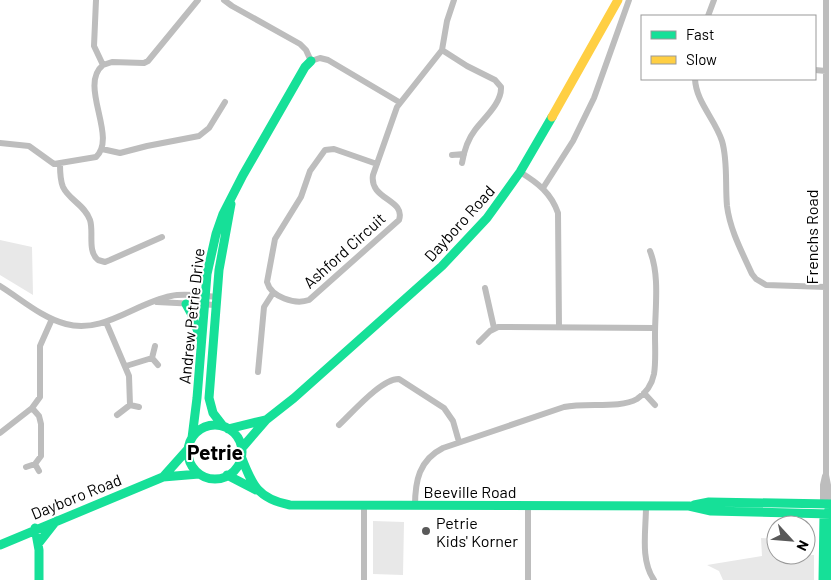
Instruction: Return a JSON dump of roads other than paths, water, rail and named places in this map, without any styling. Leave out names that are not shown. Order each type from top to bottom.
[{"type":"main road","name":"Dayboro Road","points":[[241,453],[266,420],[294,398],[442,266],[487,218],[520,172],[580,70],[618,0]]},
{"type":"main road","name":"Andrew Petrie Drive","points":[[192,438],[207,274],[219,224],[243,175],[305,67],[311,61]]},
{"type":"main road","name":"Andrew Petrie Drive","points":[[226,427],[213,413],[209,398],[216,301],[231,201]]},
{"type":"main road","points":[[186,304],[192,312],[197,334],[201,340]]},
{"type":"main road","name":"Dayboro Road","points":[[226,427],[253,424],[266,420]]},
{"type":"main road","points":[[241,453],[237,466],[227,475],[215,478],[200,474],[191,465],[188,449],[192,438],[198,431],[214,425],[226,427],[238,439],[241,453],[256,490]]},
{"type":"main road","name":"Dayboro Road","points":[[163,477],[188,449]]},
{"type":"main road","name":"Dayboro Road","points":[[0,545],[35,528],[163,477],[200,474]]},
{"type":"main road","name":"Beeville Road","points":[[227,475],[256,490],[266,498],[284,504],[364,506],[690,506],[719,511],[828,514]]},
{"type":"main road","name":"Beeville Road","points":[[690,506],[709,502],[828,504]]},
{"type":"main road","name":"Frenchs Road","points":[[828,504],[830,580]]},
{"type":"main road","name":"Frenchs Road","points":[[823,580],[828,514]]},
{"type":"main road","points":[[38,547],[56,520]]},
{"type":"main road","points":[[35,528],[38,547],[39,580]]},
{"type":"main road","points":[[16,538],[31,542],[38,547]]},
{"type":"street","points":[[96,0],[94,46],[102,64]]},
{"type":"street","points":[[0,143],[29,146],[50,162],[60,164],[92,158],[99,154],[103,141],[95,88],[96,72],[102,64],[112,62],[144,63],[148,61],[198,0]]},
{"type":"street","points":[[224,0],[300,44],[306,50],[311,61],[320,58],[328,60],[399,102]]},
{"type":"street","points":[[454,0],[447,22],[442,50],[466,66],[495,80],[501,87],[500,95],[485,118],[474,130],[462,163]]},
{"type":"street","points":[[543,188],[573,141],[594,98],[629,0]]},
{"type":"street","points":[[708,15],[714,0]]},
{"type":"street","name":"Frenchs Road","points":[[826,0],[828,74],[826,287],[829,409],[826,475],[828,504]]},
{"type":"street","name":"Ashford Circuit","points":[[273,294],[298,301],[309,300],[399,220],[399,208],[377,191],[372,179],[399,102],[442,50]]},
{"type":"street","points":[[816,70],[828,74]]},
{"type":"street","points":[[695,80],[698,95],[722,140],[727,207],[732,227],[752,274],[766,286],[826,287]]},
{"type":"street","points":[[102,149],[120,153],[200,136],[209,128],[225,102]]},
{"type":"street","points":[[258,372],[264,307],[273,294],[268,286],[267,279],[275,239],[301,197],[310,171],[325,150],[334,149],[377,164]]},
{"type":"street","points":[[452,155],[464,154]]},
{"type":"street","points":[[60,164],[64,190],[88,215],[91,222],[92,251],[95,258],[105,262],[162,237]]},
{"type":"street","points":[[520,172],[543,188],[555,206],[559,222],[559,327]]},
{"type":"street","points":[[415,506],[416,481],[425,462],[436,451],[564,407],[585,404],[622,404],[632,401],[644,393],[650,385],[654,374],[655,269],[650,251]]},
{"type":"street","points":[[0,286],[52,319],[77,326],[106,322],[139,306],[170,296],[216,301]]},
{"type":"street","points":[[485,288],[490,302],[494,328]]},
{"type":"street","points":[[156,301],[186,304],[205,300]]},
{"type":"street","points":[[0,433],[32,408],[40,397],[40,346],[52,319]]},
{"type":"street","points":[[106,322],[126,366],[130,383],[130,405],[117,416]]},
{"type":"street","points":[[479,342],[494,328],[503,327],[655,328]]},
{"type":"street","points":[[152,358],[155,346]]},
{"type":"street","points":[[126,366],[152,358]]},
{"type":"street","points":[[152,358],[158,365]]},
{"type":"street","points":[[339,425],[394,376],[444,408],[453,421],[459,442]]},
{"type":"street","points":[[644,393],[656,405]]},
{"type":"street","points":[[130,405],[139,408]]},
{"type":"street","points":[[26,467],[35,464],[41,456],[41,424],[39,416],[32,408]]},
{"type":"street","points":[[35,464],[39,471]]},
{"type":"street","points":[[363,580],[364,506]]},
{"type":"street","points":[[528,506],[528,580]]},
{"type":"street","points":[[646,506],[647,567],[654,580]]},
{"type":"place","name":"Petrie Kids' Korner","points":[[426,531]]},
{"type":"district","name":"Petrie","points":[[215,451]]}]
